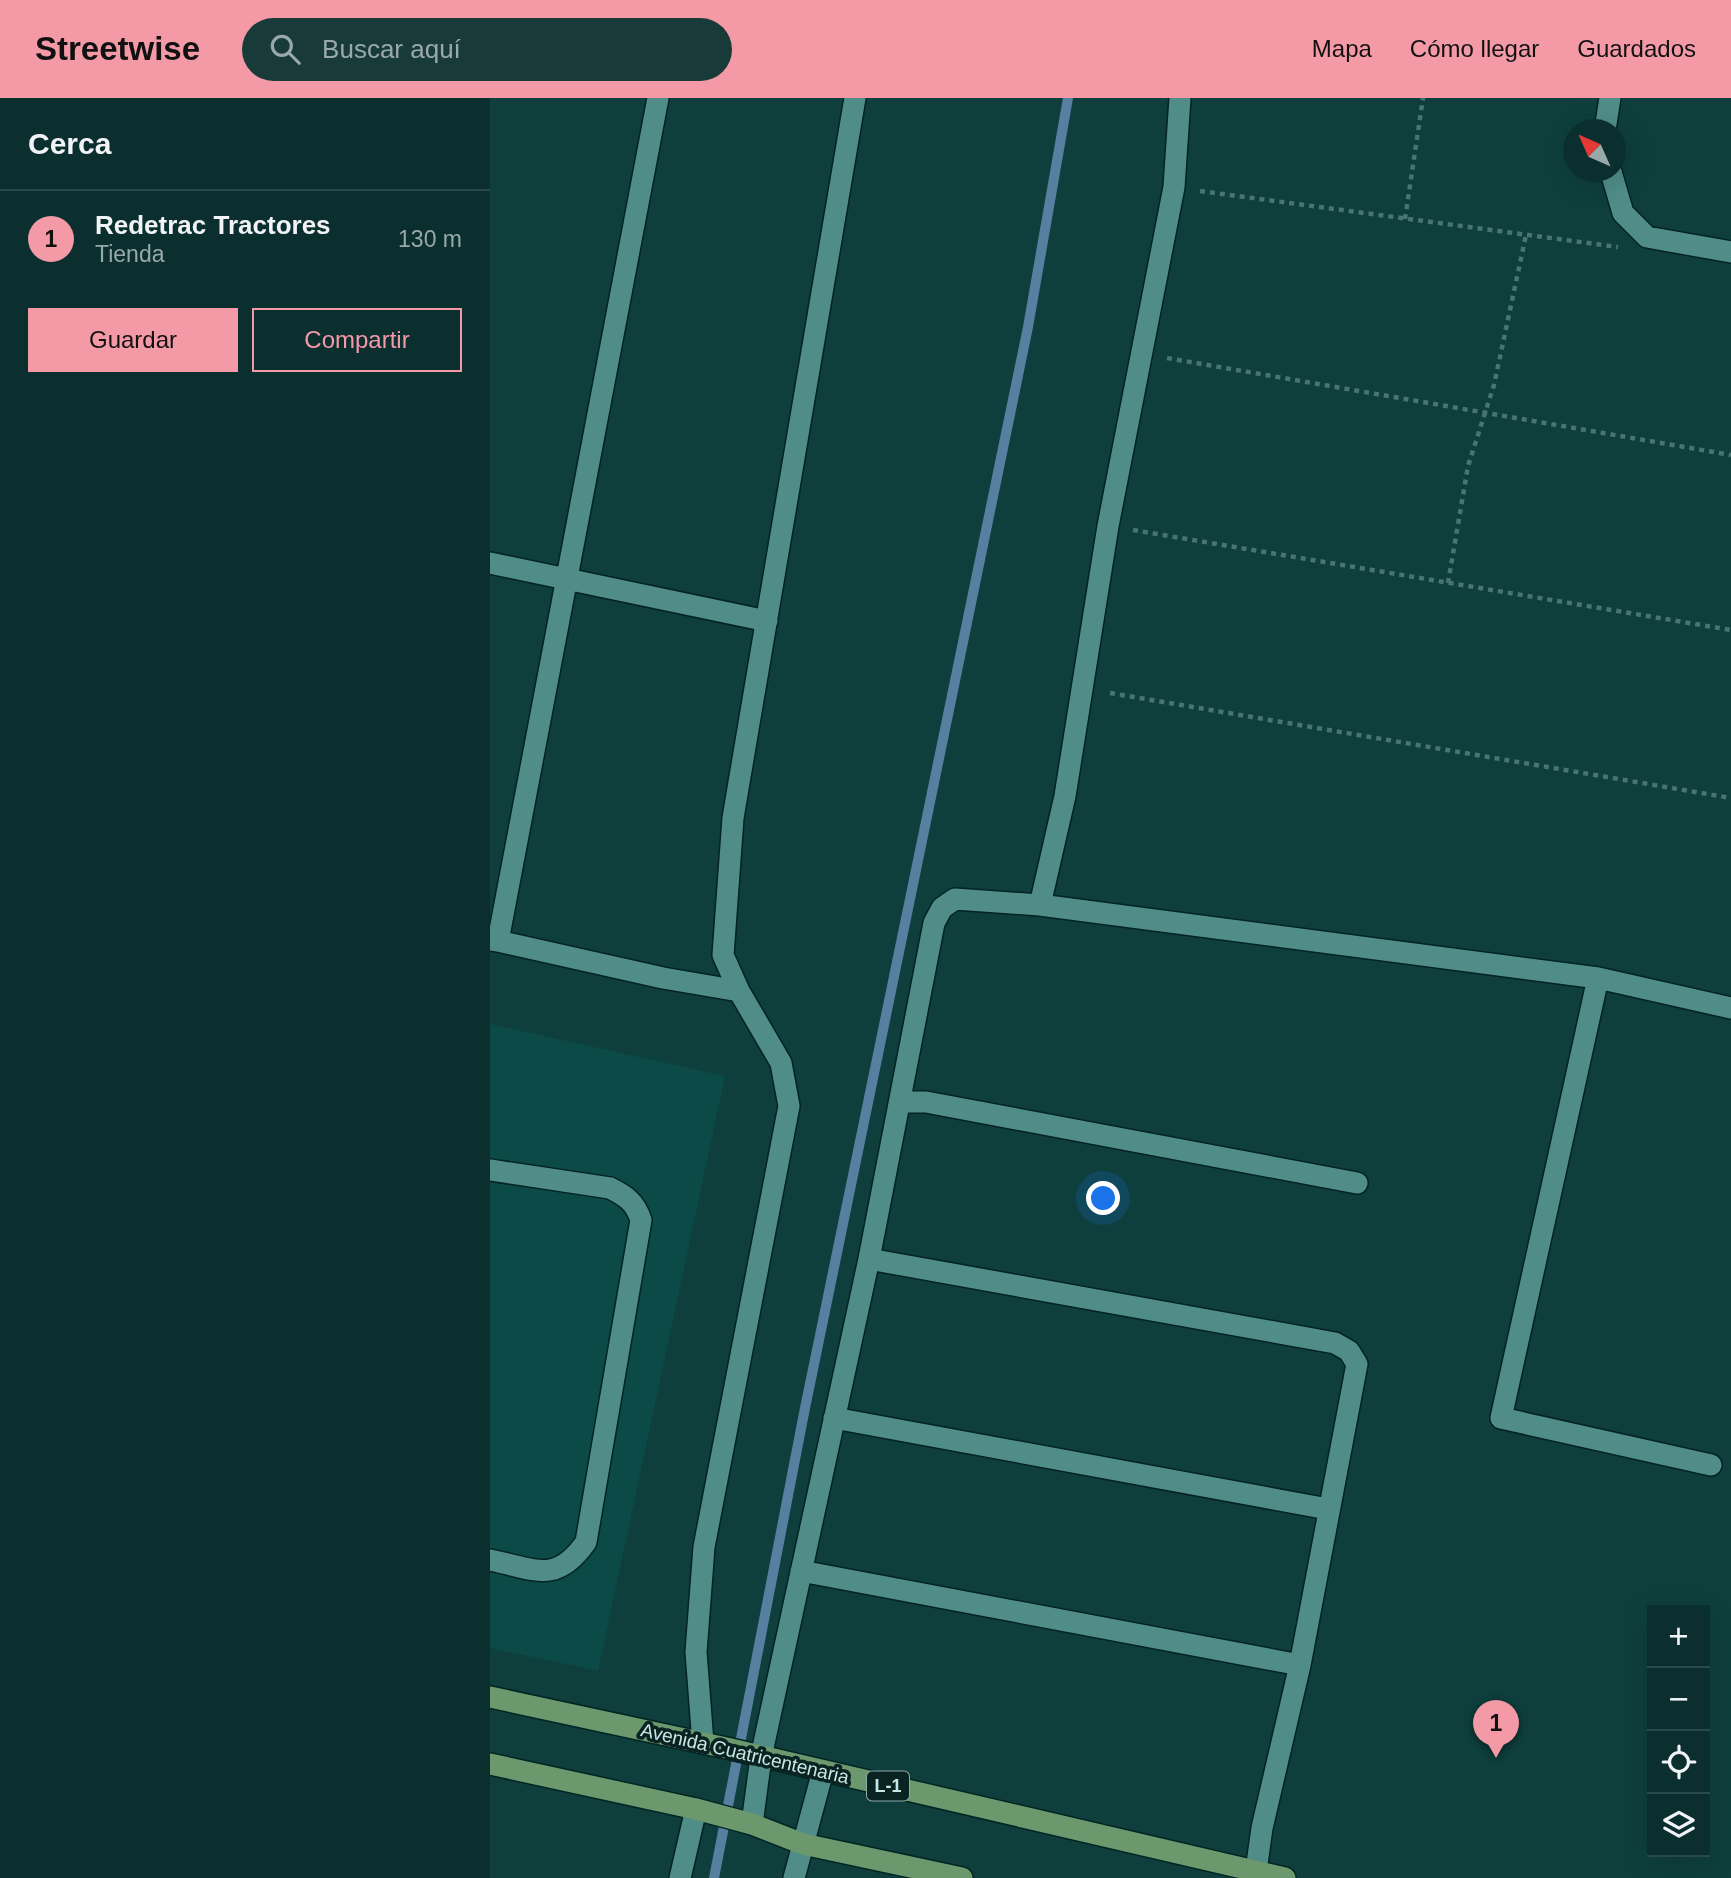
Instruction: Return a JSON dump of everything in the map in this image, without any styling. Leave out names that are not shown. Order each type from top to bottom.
[{"type":"main road","name":"Avenida Cuatricentenaria","points":[[490,1697],[703,1743],[1285,1878]]},
{"type":"main road","points":[[490,1764],[696,1809],[752,1824],[803,1844],[962,1878]]},
{"type":"street","points":[[658,98],[567,578],[494,941],[663,978],[739,991]]},
{"type":"street","points":[[703,1743],[696,1652],[704,1547],[789,1106],[782,1063],[739,991],[723,955],[733,818],[855,98]]},
{"type":"street","points":[[1040,905],[1065,796],[1108,526],[1174,187],[1180,98]]},
{"type":"street","points":[[1607,119],[1610,98]]},
{"type":"street","points":[[1614,182],[1623,213],[1647,237],[1731,252]]},
{"type":"street","points":[[490,563],[767,621]]},
{"type":"street","points":[[752,1824],[761,1758],[869,1259],[934,923],[942,908],[955,899],[1040,905],[1598,978],[1731,1008]]},
{"type":"street","points":[[1598,978],[1501,1418],[1711,1465]]},
{"type":"street","points":[[901,1101],[926,1102],[1357,1183]]},
{"type":"street","points":[[490,1170],[610,1188],[627,1196],[636,1205],[641,1220],[586,1542],[572,1562],[546,1571],[490,1560]]},
{"type":"street","points":[[869,1259],[1335,1343],[1349,1351],[1357,1364],[1300,1665],[1262,1828],[1256,1871]]},
{"type":"street","points":[[834,1418],[1328,1509]]},
{"type":"street","points":[[801,1571],[1300,1665]]},
{"type":"street","points":[[794,1878],[823,1771]]},
{"type":"street","points":[[680,1878],[696,1809]]},
{"type":"path","points":[[1405,219],[1423,98]]},
{"type":"path","points":[[1174,187],[1622,247]]},
{"type":"path","points":[[1448,583],[1468,466],[1505,344],[1526,234]]},
{"type":"path","points":[[1142,354],[1731,454]]},
{"type":"path","points":[[1108,526],[1731,630]]},
{"type":"path","points":[[1081,692],[1100,692],[1731,799]]},
{"type":"shaded area","points":[[490,1024],[725,1076],[598,1671],[490,1648]]},
{"type":"waterway","points":[[714,1878],[805,1408],[1028,327],[1068,98]]},
{"type":"place","name":"Redetrac Tractores","points":[[1496,1758]]}]
